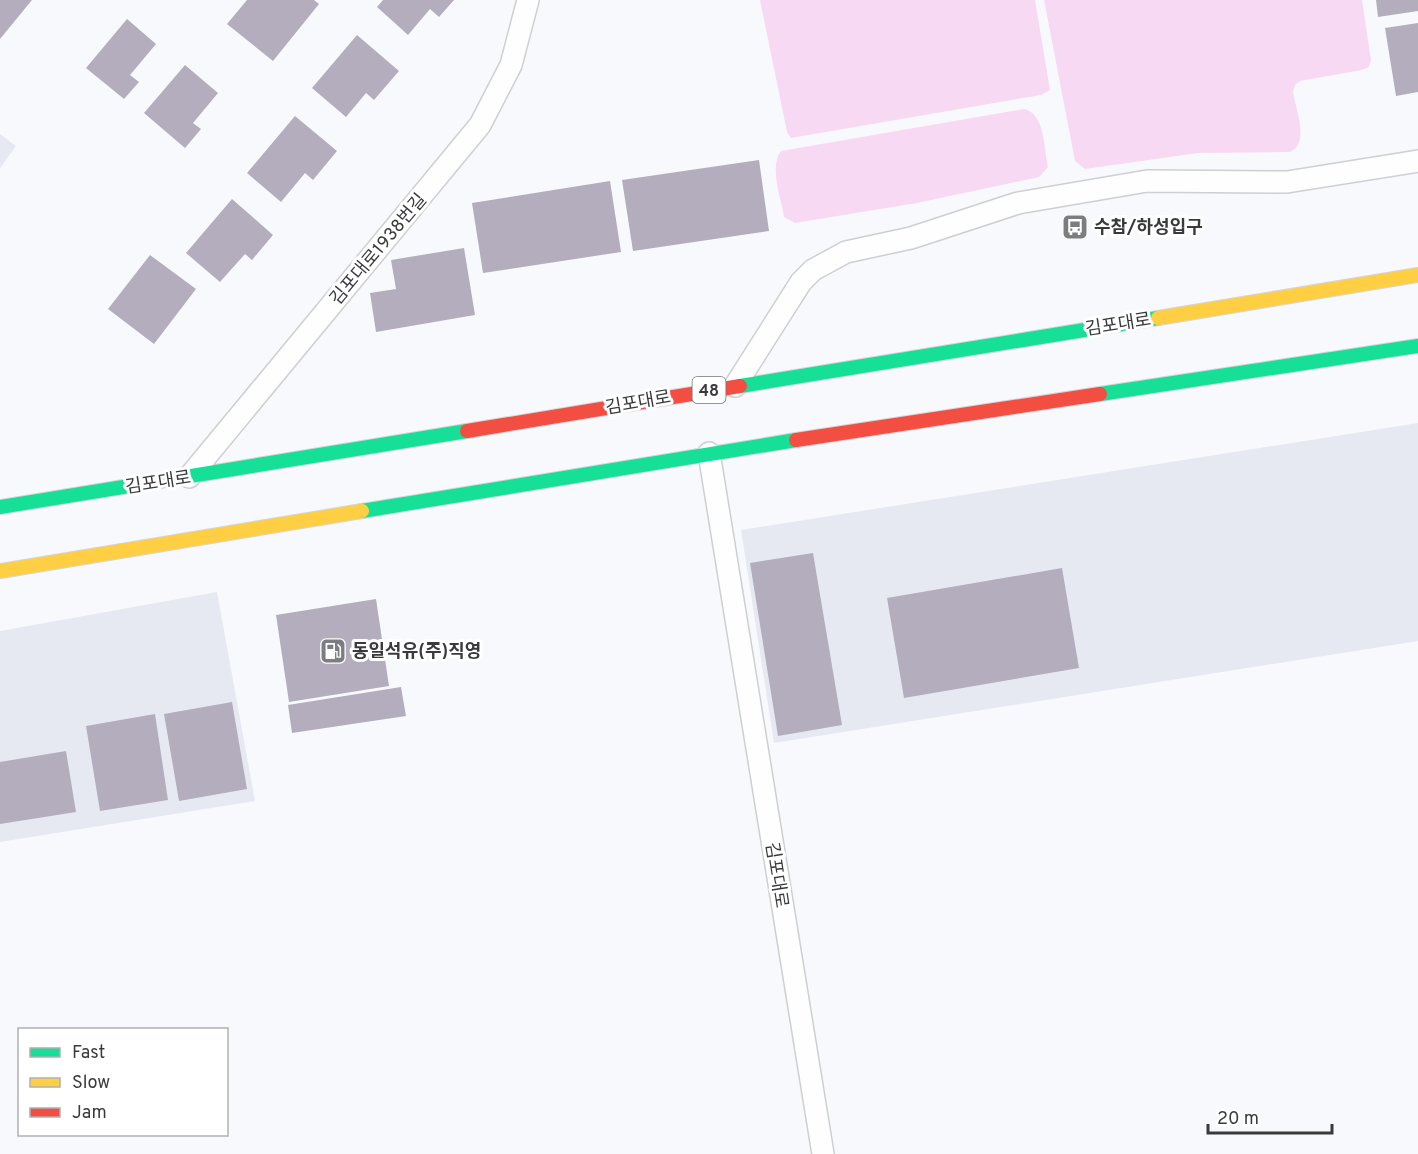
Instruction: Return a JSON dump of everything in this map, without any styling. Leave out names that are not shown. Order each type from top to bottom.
[{"type":"main road","name":"김포대로","points":[[0,507],[1418,275]]},
{"type":"main road","points":[[0,571],[709,453],[1418,346]]},
{"type":"lane","name":"김포대로1938번길","points":[[189,477],[480,125],[511,65],[528,0]]},
{"type":"lane","points":[[735,386],[801,282],[813,270],[846,252],[911,238],[1018,203],[1147,181],[1287,182],[1418,161]]},
{"type":"lane","name":"김포대로","points":[[709,453],[823,1154]]},
{"type":"shaded area","points":[[760,0],[1035,0],[1050,90],[1041,95],[791,138],[787,132]]},
{"type":"shaded area","points":[[1044,0],[1362,0],[1371,60],[1369,67],[1362,70],[1300,81],[1295,85],[1293,92],[1301,134],[1296,148],[1290,152],[1198,153],[1085,169],[1075,161]]},
{"type":"shaded area","points":[[1024,109],[1036,117],[1042,133],[1048,167],[1039,177],[917,203],[795,223],[784,217],[776,174],[776,165],[781,151]]},
{"type":"shaded area","points":[[0,134],[16,146],[0,168]]},
{"type":"shaded area","points":[[1418,423],[1418,641],[774,743],[741,530]]},
{"type":"shaded area","points":[[217,592],[255,801],[0,842],[0,631]]},
{"type":"building","points":[[0,0],[32,0],[0,39]]},
{"type":"building","points":[[247,0],[314,0],[319,4],[273,61],[227,24]]},
{"type":"building","points":[[383,0],[454,0],[439,17],[430,9],[408,35],[377,7]]},
{"type":"building","points":[[1376,0],[1418,0],[1418,11],[1378,17]]},
{"type":"building","points":[[127,19],[156,44],[130,75],[139,82],[124,99],[86,68]]},
{"type":"building","points":[[1418,23],[1418,92],[1396,96],[1385,28]]},
{"type":"building","points":[[357,35],[399,71],[374,100],[366,93],[346,117],[312,88]]},
{"type":"building","points":[[185,65],[218,93],[193,123],[201,129],[185,148],[144,113]]},
{"type":"building","points":[[295,116],[337,151],[313,180],[305,173],[281,202],[247,173]]},
{"type":"building","points":[[759,160],[769,231],[633,251],[622,180]]},
{"type":"building","points":[[610,181],[621,252],[483,273],[472,203]]},
{"type":"building","points":[[232,199],[273,235],[252,260],[245,254],[220,282],[186,253]]},
{"type":"building","points":[[464,248],[475,315],[376,332],[370,293],[396,289],[391,260]]},
{"type":"building","points":[[150,255],[196,289],[154,344],[108,309]]},
{"type":"building","points":[[813,553],[842,725],[778,736],[750,563]]},
{"type":"building","points":[[1062,568],[1079,668],[904,698],[887,598]]},
{"type":"building","name":"동일석유(주)직영","points":[[376,599],[389,686],[289,702],[276,615]]},
{"type":"building","points":[[401,687],[406,716],[292,733],[288,705]]},
{"type":"building","points":[[232,702],[247,789],[179,801],[164,714]]},
{"type":"building","points":[[155,714],[168,800],[100,811],[86,726]]},
{"type":"building","points":[[66,751],[76,812],[0,824],[0,762]]},
{"type":"traffic: fast","points":[[740,386],[1158,318]]},
{"type":"traffic: fast","points":[[1100,394],[1418,346]]},
{"type":"traffic: fast","points":[[0,507],[467,431]]},
{"type":"traffic: fast","points":[[362,511],[796,440]]},
{"type":"traffic: slow","points":[[1158,318],[1418,275]]},
{"type":"traffic: slow","points":[[0,571],[362,511]]},
{"type":"traffic: jam","points":[[467,431],[740,386]]},
{"type":"traffic: jam","points":[[796,440],[1100,394]]},
{"type":"place","name":"수참/하성입구","points":[[1075,227]]},
{"type":"place","name":"동일석유(주)직영","points":[[333,651]]}]
